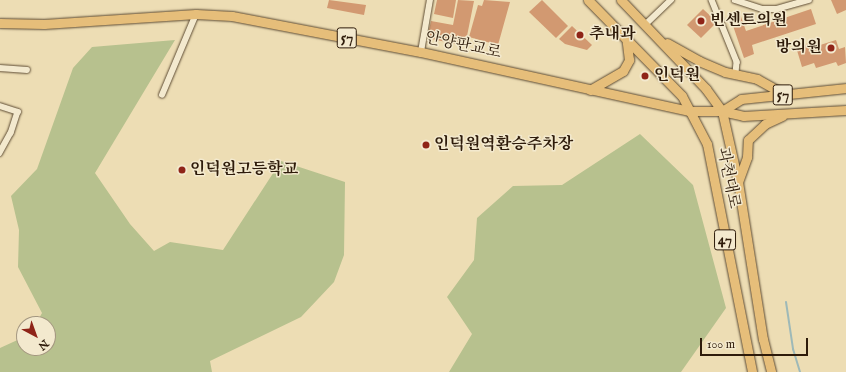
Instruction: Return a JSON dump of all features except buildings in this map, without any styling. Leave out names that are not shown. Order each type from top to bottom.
[{"type":"main road","name":"47","points":[[588,0],[626,37],[682,96],[690,111]]},
{"type":"main road","name":"47","points":[[621,0],[706,89],[722,110]]},
{"type":"main road","name":"안양판교로","points":[[0,23],[44,24],[196,14],[269,23],[421,52],[690,111],[722,110]]},
{"type":"main road","points":[[590,90],[623,71],[629,60],[626,37]]},
{"type":"main road","points":[[657,37],[699,62],[757,79],[786,95]]},
{"type":"main road","name":"57","points":[[722,110],[741,99],[846,88]]},
{"type":"main road","name":"57","points":[[722,110],[743,116],[846,110]]},
{"type":"main road","name":"과천대로","points":[[722,110],[738,182],[763,339],[771,372]]},
{"type":"main road","name":"과천대로","points":[[690,111],[707,144],[752,372]]},
{"type":"main road","points":[[738,182],[747,157],[748,140],[765,124],[788,114]]},
{"type":"street","points":[[421,52],[430,0]]},
{"type":"street","points":[[646,25],[671,0]]},
{"type":"street","points":[[712,0],[737,62],[736,74]]},
{"type":"street","points":[[735,0],[762,9],[776,9],[809,0]]},
{"type":"street","points":[[162,95],[196,14]]},
{"type":"street","points":[[0,68],[27,70]]},
{"type":"street","points":[[0,106],[18,112],[11,133],[0,153]]},
{"type":"green space","points":[[175,40],[95,173],[130,224],[154,251],[170,242],[223,250],[281,161],[345,182],[344,255],[334,282],[301,317],[210,361],[212,372],[0,372],[0,348],[16,341],[16,356],[56,356],[56,316],[40,316],[42,313],[18,267],[19,230],[11,196],[37,169],[73,68],[92,47]]},
{"type":"green space","points":[[640,134],[693,185],[726,308],[681,372],[449,372],[472,334],[447,297],[474,260],[477,218],[513,186],[562,185]]},
{"type":"waterway","points":[[786,302],[793,349],[800,372]]},
{"type":"place","name":"빈센트의원","points":[[701,21]]},
{"type":"place","name":"추내과","points":[[580,35]]},
{"type":"place","name":"방의원","points":[[831,48]]},
{"type":"place","name":"인덕원","points":[[645,76]]},
{"type":"place","name":"인덕원역환승주차장","points":[[426,145]]},
{"type":"place","name":"인덕원고등학교","points":[[182,170]]}]
